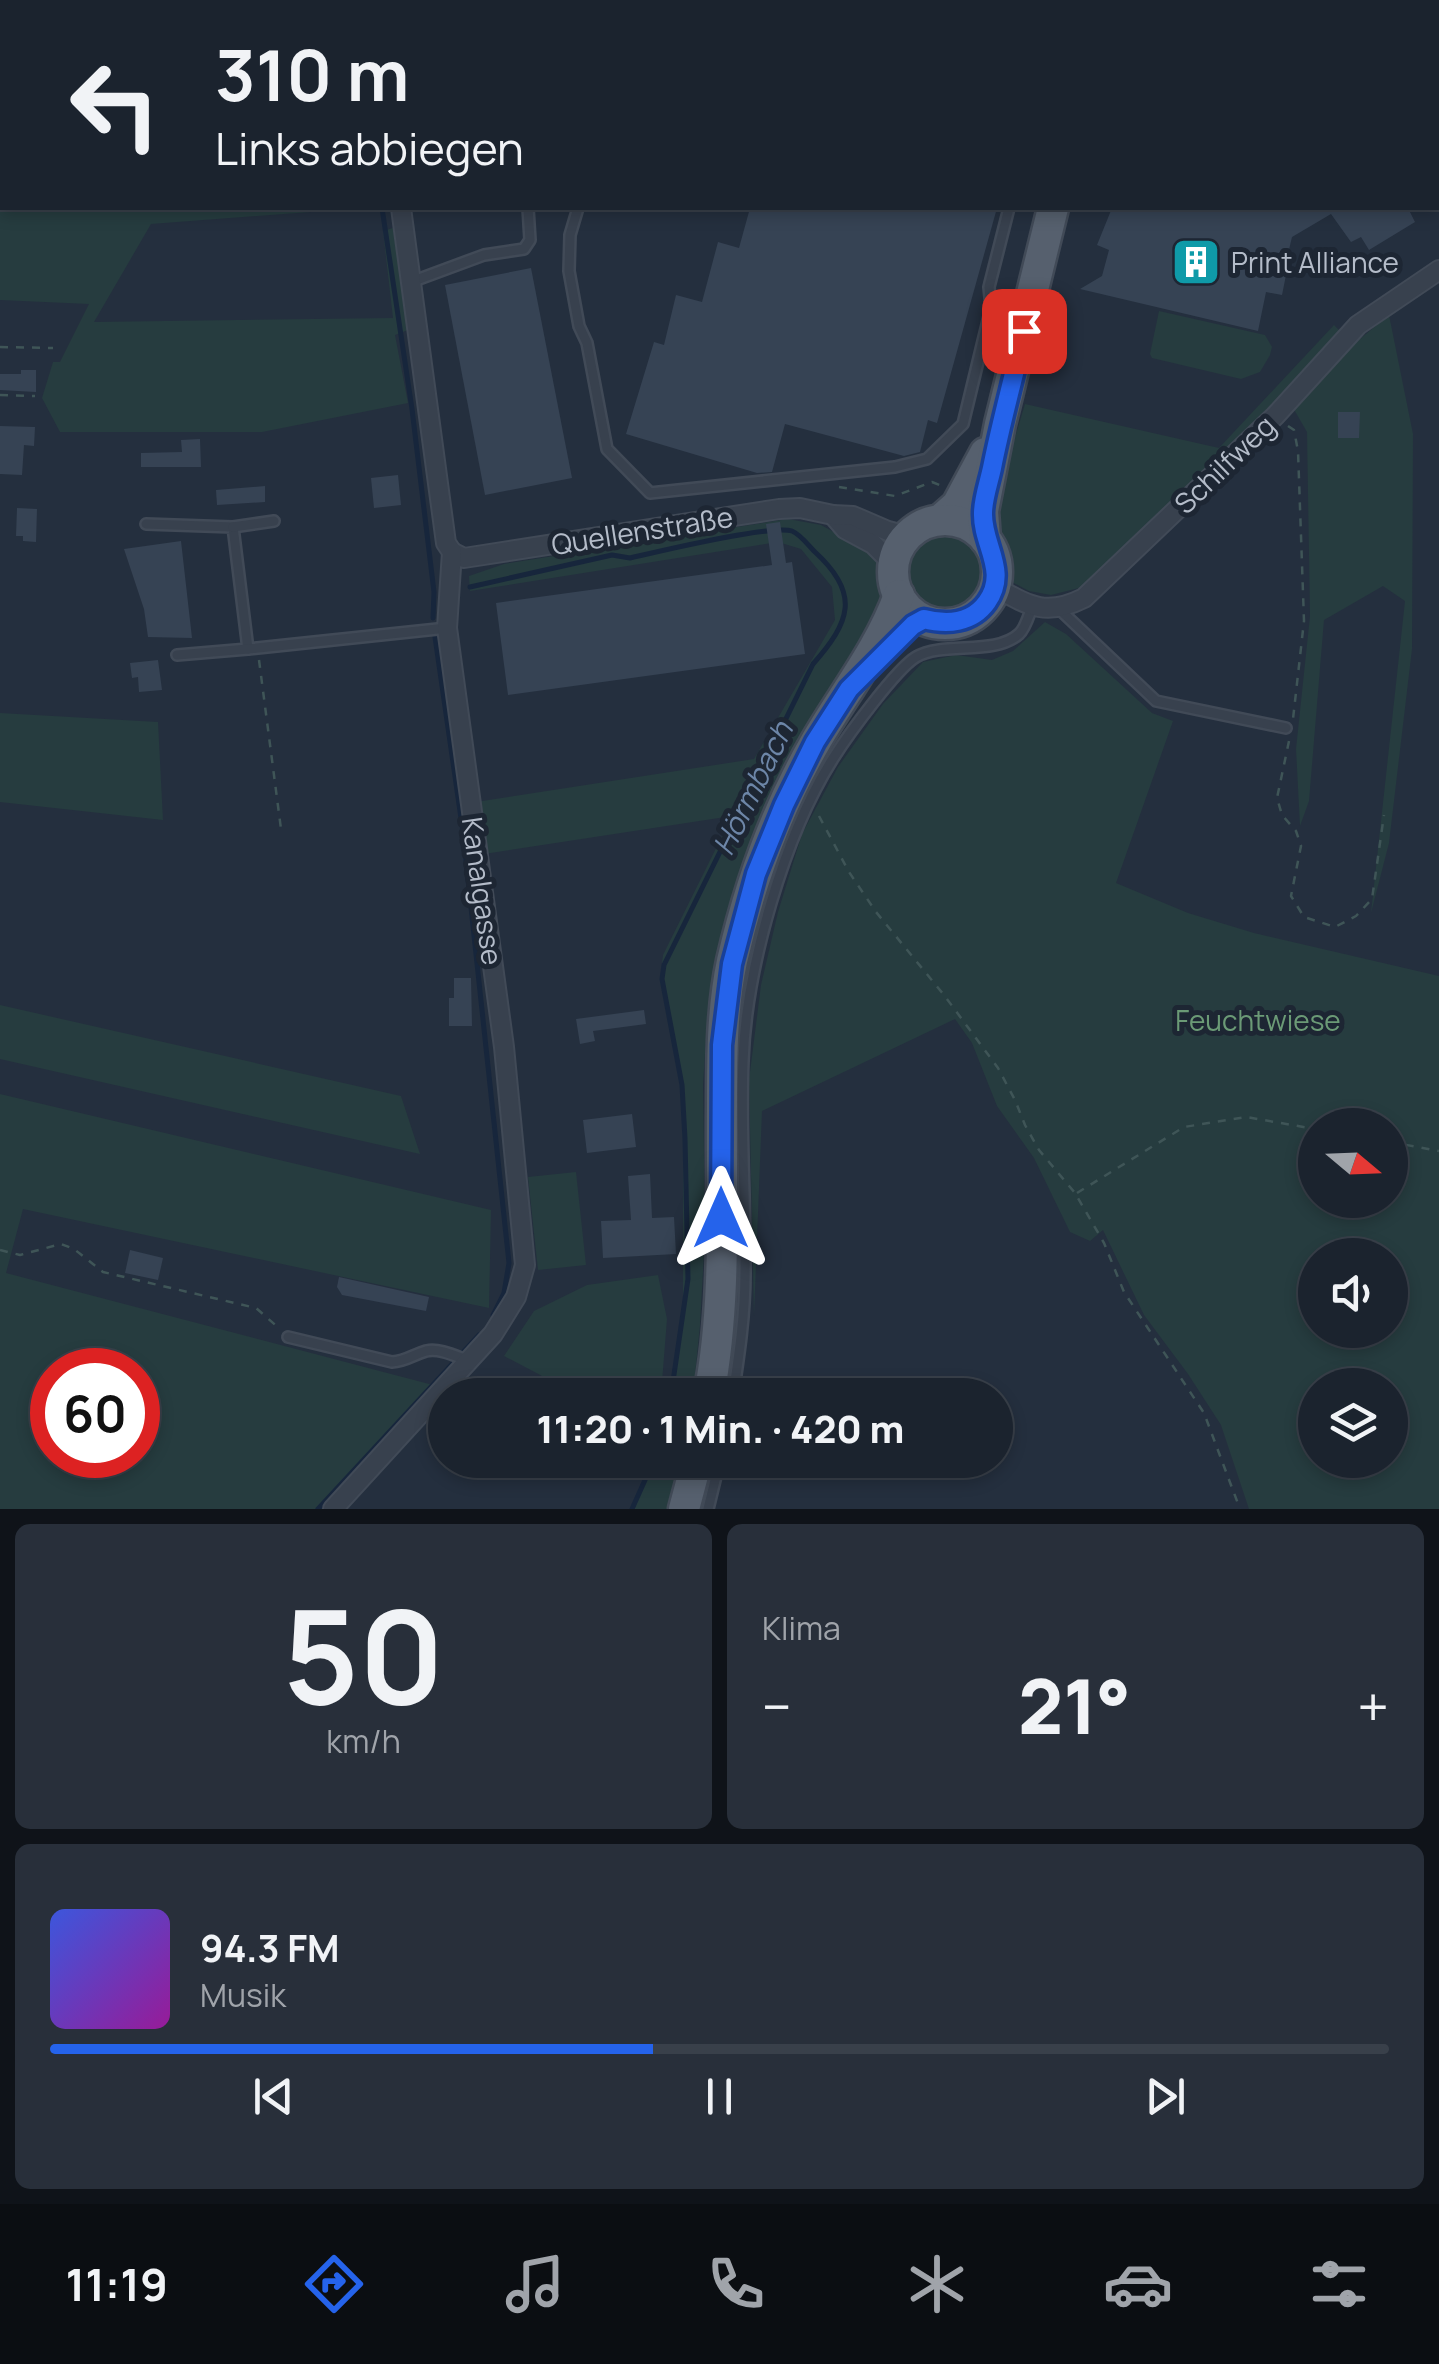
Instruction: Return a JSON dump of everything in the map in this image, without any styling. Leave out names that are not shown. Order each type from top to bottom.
[{"type":"main road","points":[[711,1378],[721,1288],[722,1045],[732,964],[756,874],[815,742],[892,612],[898,549],[917,528],[940,520],[957,504],[1000,424],[1038,334],[1054,210]]},
{"type":"main road","points":[[896,580],[909,610],[941,624],[974,615],[1001,586],[995,544],[983,511],[1000,424]]},
{"type":"main road","points":[[940,520],[965,524],[995,544]]},
{"type":"main road","points":[[849,689],[913,625],[924,619]]},
{"type":"main road","points":[[684,1509],[692,1478]]},
{"type":"street","name":"Kanalgasse","points":[[333,1509],[461,1358],[493,1334],[516,1297],[526,1266],[504,1047],[448,628],[452,552],[446,543],[400,210]]},
{"type":"street","name":"Schilfweg","points":[[1058,608],[1084,598],[1275,416],[1358,326],[1439,270]]},
{"type":"street","name":"Quellenstraße","points":[[452,552],[464,558],[780,508],[853,516],[908,536]]},
{"type":"street","name":"Quellenstraße","points":[[833,516],[845,530],[873,544],[896,580]]},
{"type":"street","points":[[1001,586],[1032,607],[1058,608]]},
{"type":"lane","points":[[410,282],[484,255],[524,249],[530,240],[528,210]]},
{"type":"lane","points":[[577,210],[570,235],[569,271],[607,449],[650,493],[895,467],[927,460],[963,424],[991,308],[989,287],[1008,210]]},
{"type":"lane","points":[[146,524],[233,527],[274,521]]},
{"type":"lane","points":[[233,527],[253,649]]},
{"type":"lane","points":[[736,1378],[745,1276],[743,1058],[749,1000],[787,854],[834,756],[896,675],[917,656],[1002,643],[1020,634],[1032,607]]},
{"type":"lane","points":[[1058,608],[1156,701],[1289,727]]},
{"type":"lane","points":[[177,654],[448,628]]},
{"type":"lane","points":[[288,1337],[392,1362],[438,1350],[461,1358]]},
{"type":"lane","points":[[708,1509],[716,1478]]},
{"type":"path","points":[[0,348],[53,348]]},
{"type":"path","points":[[0,396],[35,396]]},
{"type":"path","points":[[1275,416],[1294,430],[1298,451],[1304,621],[1289,727]]},
{"type":"path","points":[[995,544],[1009,567],[1001,586]]},
{"type":"path","points":[[253,649],[281,828]]},
{"type":"path","points":[[1289,744],[1278,798],[1282,815],[1296,831],[1301,846],[1291,896],[1304,917],[1335,926],[1356,916],[1372,899],[1384,815]]},
{"type":"path","points":[[808,804],[821,818],[849,872],[876,912],[998,1068],[1039,1150],[1076,1194],[1104,1243],[1124,1292],[1204,1413],[1240,1509]]},
{"type":"path","points":[[1076,1194],[1184,1126],[1246,1117],[1298,1126]]},
{"type":"path","points":[[1408,1145],[1439,1151]]},
{"type":"path","points":[[0,1250],[20,1255],[61,1244],[74,1249],[102,1272],[256,1308],[288,1337]]},
{"type":"green space","points":[[0,210],[337,210],[151,224],[94,322],[393,318],[383,231],[393,228],[408,330],[395,335],[408,403],[262,432],[60,432],[42,398],[53,362],[60,362],[89,304],[0,300]]},
{"type":"green space","points":[[1159,311],[1265,335],[1272,347],[1270,355],[1260,372],[1241,379],[1152,358]]},
{"type":"green space","points":[[1389,315],[1413,434],[1412,649],[1389,843],[1371,913],[1405,601],[1383,586],[1324,620],[1309,801],[1300,826],[1296,749],[1310,616],[1307,432],[1292,406],[1326,367]]},
{"type":"green space","points":[[1334,325],[1341,332],[1193,491],[1095,584],[1051,595],[1029,591],[1012,582],[1010,547],[995,522],[1025,404],[1219,448]]},
{"type":"green space","points":[[788,519],[821,525],[868,551],[879,565],[884,598],[877,625],[794,746],[740,871],[717,955],[703,1084],[705,1235],[695,1378],[671,1378],[683,1318],[683,1144],[681,1087],[660,981],[663,955],[732,816],[484,854],[476,802],[754,759],[835,620],[832,587],[801,549],[778,542],[470,591],[469,576],[504,564]]},
{"type":"green space","points":[[937,530],[953,530],[974,541],[985,570],[974,599],[953,610],[937,610],[923,604],[911,592],[905,578],[905,562],[911,548],[923,536]]},
{"type":"green space","name":"Feuchtwiese","points":[[1045,622],[1066,634],[1152,713],[1173,721],[1116,883],[1188,913],[1254,933],[1439,976],[1439,1509],[1249,1509],[1221,1425],[1144,1315],[1103,1230],[1090,1241],[1070,1232],[1034,1158],[997,1106],[972,1043],[955,1019],[762,1111],[754,1316],[749,1080],[761,985],[802,834],[838,767],[883,704],[923,662],[956,655],[992,660],[1013,651]]},
{"type":"green space","points":[[0,713],[158,722],[163,820],[0,802]]},
{"type":"green space","points":[[0,1005],[401,1096],[420,1154],[0,1059]]},
{"type":"green space","points":[[0,1094],[491,1210],[489,1308],[23,1209],[6,1273],[428,1384],[428,1416],[342,1509],[0,1509]]},
{"type":"green space","points":[[576,1172],[586,1265],[538,1270],[528,1177]]},
{"type":"green space","points":[[658,1275],[667,1319],[662,1378],[544,1378],[504,1356],[534,1311],[587,1285]]},
{"type":"green space","points":[[645,1478],[675,1478],[667,1509],[634,1509]]},
{"type":"building","points":[[749,210],[996,210],[937,423],[928,420],[920,452],[904,456],[785,424],[772,472],[757,473],[626,434],[654,342],[664,345],[676,295],[702,302],[718,242],[739,248]]},
{"type":"building","name":"Print Alliance","points":[[1111,210],[1409,210],[1415,222],[1369,250],[1361,237],[1351,242],[1331,214],[1292,237],[1282,295],[1266,292],[1258,331],[1080,289],[1102,276],[1109,250],[1097,245]]},
{"type":"building","points":[[531,268],[572,478],[485,495],[445,285]]},
{"type":"building","points":[[21,370],[36,370],[36,392],[0,390],[0,374],[21,374]]},
{"type":"building","points":[[1338,412],[1360,412],[1359,438],[1338,438]]},
{"type":"building","points":[[0,426],[35,427],[34,446],[24,445],[22,475],[0,474]]},
{"type":"building","points":[[200,439],[201,467],[141,467],[141,453],[182,452],[181,440]]},
{"type":"building","points":[[398,475],[401,505],[374,508],[371,478]]},
{"type":"building","points":[[265,486],[265,502],[217,505],[216,490]]},
{"type":"building","points":[[17,508],[37,509],[36,542],[16,536]]},
{"type":"building","points":[[780,522],[786,563],[792,562],[805,654],[508,695],[496,603],[772,565],[766,524]]},
{"type":"building","points":[[181,541],[192,638],[148,637],[144,609],[124,549]]},
{"type":"building","points":[[158,660],[162,690],[139,692],[138,677],[132,678],[130,663]]},
{"type":"building","points":[[454,978],[471,978],[472,1026],[449,1026]]},
{"type":"building","points":[[644,1010],[646,1024],[593,1031],[595,1041],[580,1044],[576,1019]]},
{"type":"building","points":[[632,1114],[636,1147],[587,1153],[583,1120]]},
{"type":"building","points":[[650,1174],[652,1218],[674,1217],[676,1254],[603,1258],[601,1221],[631,1220],[628,1176]]},
{"type":"building","points":[[130,1250],[163,1258],[158,1280],[125,1273]]},
{"type":"building","points":[[339,1277],[429,1297],[426,1311],[342,1295],[337,1287]]},
{"type":"waterway","name":"Hörmbach","points":[[382,210],[412,409],[434,592],[433,618]]},
{"type":"waterway","name":"Hörmbach","points":[[470,587],[612,555],[630,558],[780,530],[792,531],[804,540],[830,567],[844,595],[842,621],[813,664],[664,965],[662,979],[682,1085],[685,1139],[688,1279],[673,1378]]},
{"type":"waterway","name":"Hörmbach","points":[[435,637],[463,832],[509,1263],[504,1293],[493,1315]]},
{"type":"waterway","name":"Hörmbach","points":[[318,1509],[479,1335]]},
{"type":"waterway","name":"Hörmbach","points":[[632,1509],[646,1478]]},
{"type":"place","name":"Print Alliance","points":[[1196,262]]},
{"type":"route","points":[[721,1218],[722,1045],[732,964],[756,874],[815,742],[849,689],[913,625],[924,619],[941,624],[958,622],[987,603],[997,574],[986,539],[983,511],[1024,331]]}]
